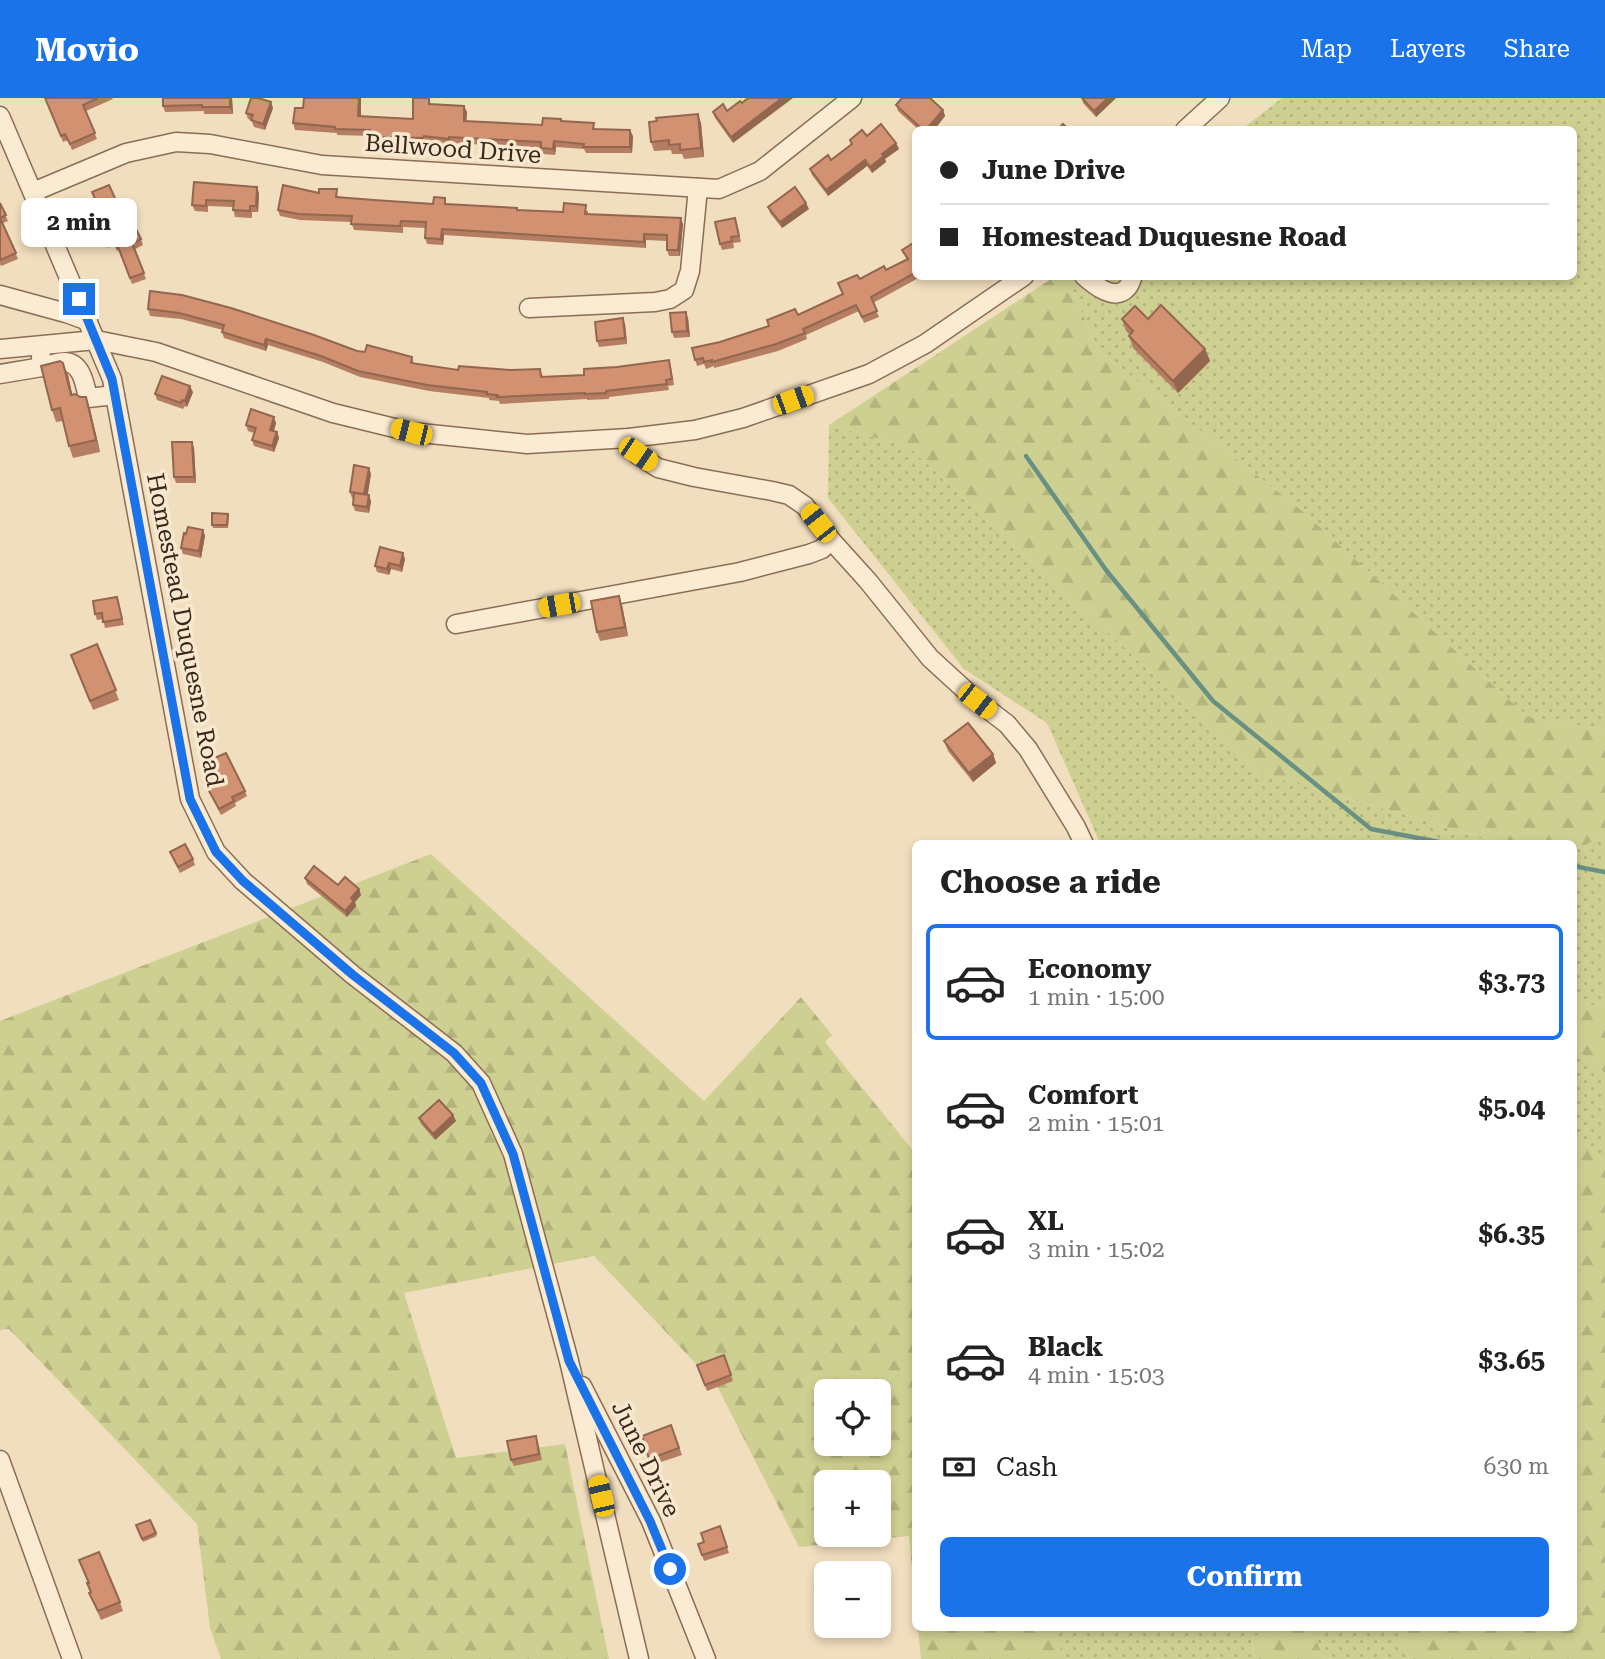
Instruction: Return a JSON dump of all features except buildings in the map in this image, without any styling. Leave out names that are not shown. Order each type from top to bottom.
[{"type":"street","name":"Bellwood Drive","points":[[33,192],[126,153],[176,142],[210,144],[322,164],[719,189],[760,171],[852,98]]},
{"type":"street","points":[[1189,126],[1220,98]]},
{"type":"street","name":"Homestead Duquesne Road","points":[[0,116],[112,379],[190,799],[216,852],[243,881],[353,975],[454,1053],[481,1083],[513,1154],[569,1361],[639,1659]]},
{"type":"street","points":[[529,308],[655,302],[670,299],[684,290],[690,271],[698,188]]},
{"type":"street","points":[[0,349],[96,340],[156,352],[333,413],[411,432],[527,444],[629,438],[695,430],[743,418],[869,374],[925,344],[1018,280]]},
{"type":"street","points":[[1088,280],[1104,291],[1119,293],[1128,288],[1131,280]]},
{"type":"street","points":[[0,295],[88,321]]},
{"type":"street","points":[[39,345],[42,367]]},
{"type":"street","points":[[0,374],[65,362],[74,365],[82,375],[89,398],[115,395]]},
{"type":"street","points":[[629,438],[638,454],[658,468],[789,495],[805,506],[930,658],[1007,724],[1028,749],[1082,840]]},
{"type":"street","points":[[456,624],[740,572],[809,554],[822,549],[831,540]]},
{"type":"street","name":"June Drive","points":[[569,1361],[650,1521],[706,1659]]},
{"type":"street","points":[[0,1460],[72,1659]]},
{"type":"green space","points":[[1282,98],[1605,98],[1605,730],[1528,717],[1300,509],[1098,350],[1068,280],[1577,280],[1577,126],[1246,126]]},
{"type":"green space","points":[[1049,280],[1068,280],[1098,350],[1300,509],[1528,717],[1605,730],[1605,836],[1577,848],[1577,840],[1493,840],[1259,773],[909,447],[829,425]]},
{"type":"green space","points":[[829,425],[909,447],[1259,773],[1493,840],[1099,840],[1047,723],[964,669],[828,498]]},
{"type":"green space","points":[[1605,836],[1605,1007],[1577,1003],[1577,848]]},
{"type":"green space","points":[[431,854],[704,1101],[801,997],[832,1035],[825,1042],[912,1149],[912,1568],[909,1536],[891,1538],[891,1470],[814,1470],[814,1546],[799,1547],[717,1386],[594,1256],[404,1293],[456,1458],[565,1444],[609,1659],[221,1659],[210,1628],[197,1524],[9,1329],[0,1330],[0,1021]]},
{"type":"green space","points":[[1577,1003],[1605,1007],[1605,1073],[1577,1049]]},
{"type":"green space","points":[[1577,1049],[1605,1073],[1605,1162],[1577,1137]]},
{"type":"green space","points":[[1577,1137],[1605,1162],[1605,1659],[1410,1659],[1396,1631],[1577,1631]]},
{"type":"green space","points":[[918,1631],[1058,1631],[1062,1659],[921,1659]]},
{"type":"green space","points":[[1054,1631],[1272,1631],[1252,1638],[1255,1659],[1058,1659]]},
{"type":"green space","points":[[1271,1631],[1311,1631],[1325,1659],[1255,1659],[1252,1637]]},
{"type":"green space","points":[[1311,1631],[1396,1631],[1410,1659],[1325,1659]]},
{"type":"waterway","points":[[1026,456],[1106,570],[1213,701],[1371,829],[1429,840]]},
{"type":"waterway","points":[[1577,867],[1605,872]]},
{"type":"route","points":[[79,299],[112,379],[190,799],[216,852],[243,881],[353,975],[454,1053],[481,1083],[513,1154],[569,1361],[650,1521],[670,1569]]}]
